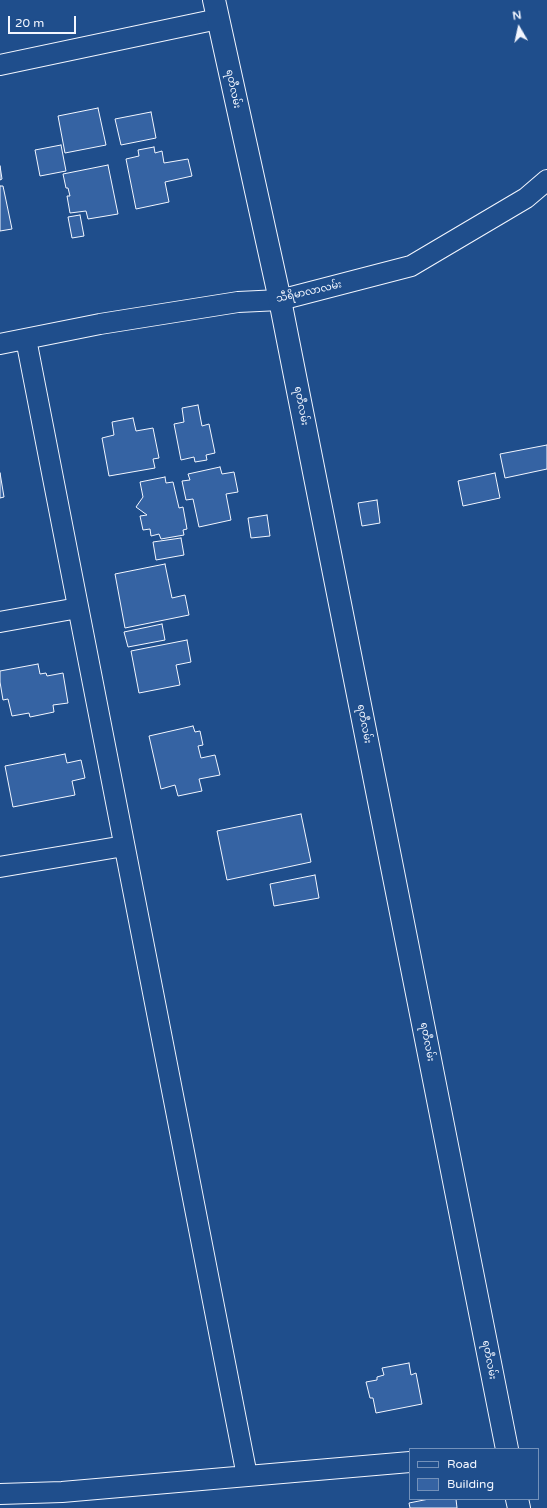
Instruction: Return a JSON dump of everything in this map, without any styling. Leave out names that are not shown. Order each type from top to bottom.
[{"type":"street","points":[[0,65],[216,10]]},
{"type":"street","name":"ရတီလမ်း","points":[[216,10],[280,300],[507,1448]]},
{"type":"street","name":"သီရိမာလာလမ်း","points":[[0,344],[100,324],[238,302],[280,300],[411,266],[526,198],[547,180]]},
{"type":"street","points":[[26,339],[247,1476]]},
{"type":"street","points":[[0,622],[78,608]]},
{"type":"street","points":[[0,866],[124,846]]},
{"type":"street","points":[[0,1494],[62,1492],[409,1462]]},
{"type":"building","points":[[98,108],[106,145],[65,153],[58,116]]},
{"type":"building","points":[[151,112],[156,138],[121,145],[115,119]]},
{"type":"building","points":[[61,145],[66,171],[40,176],[35,150]]},
{"type":"building","points":[[154,147],[155,153],[162,151],[164,163],[188,159],[192,176],[165,182],[169,202],[136,209],[126,159],[139,156],[138,150]]},
{"type":"building","points":[[108,165],[118,214],[88,219],[86,211],[70,213],[67,196],[70,196],[68,188],[66,188],[63,174]]},
{"type":"building","points":[[0,166],[2,179],[0,180]]},
{"type":"building","points":[[0,186],[3,186],[12,229],[0,231]]},
{"type":"building","points":[[80,215],[84,236],[72,238],[68,217]]},
{"type":"building","points":[[198,405],[202,426],[209,424],[215,453],[206,455],[207,460],[195,462],[194,457],[181,460],[174,424],[184,422],[182,408]]},
{"type":"building","points":[[133,418],[136,431],[153,428],[159,458],[153,459],[155,468],[109,476],[102,438],[114,435],[112,422]]},
{"type":"building","points":[[547,445],[547,469],[505,478],[500,454]]},
{"type":"building","points":[[220,467],[222,474],[234,472],[238,492],[226,494],[231,520],[199,527],[193,499],[186,500],[182,481],[190,480],[188,474]]},
{"type":"building","points":[[0,473],[4,497],[0,498]]},
{"type":"building","points":[[495,473],[500,498],[463,506],[458,481]]},
{"type":"building","points":[[165,477],[166,483],[173,482],[179,508],[183,507],[187,529],[183,530],[184,535],[161,539],[159,534],[151,536],[150,529],[143,530],[140,516],[147,515],[136,507],[143,497],[140,482]]},
{"type":"building","points":[[377,500],[380,523],[362,526],[358,503]]},
{"type":"building","points":[[267,515],[270,536],[251,538],[248,518]]},
{"type":"building","points":[[181,538],[184,555],[156,560],[153,542]]},
{"type":"building","points":[[165,564],[172,598],[185,595],[189,615],[125,628],[115,574]]},
{"type":"building","points":[[162,624],[165,640],[128,647],[124,632]]},
{"type":"building","points":[[187,640],[191,662],[176,665],[180,685],[139,693],[131,651]]},
{"type":"building","points":[[38,664],[40,674],[46,673],[47,676],[63,673],[68,703],[53,705],[54,712],[30,717],[29,713],[12,716],[8,699],[3,700],[0,671]]},
{"type":"building","points":[[193,726],[195,732],[200,731],[203,745],[198,746],[201,758],[215,755],[220,775],[199,779],[202,791],[178,796],[175,785],[161,789],[149,736]]},
{"type":"building","points":[[65,754],[67,763],[81,760],[85,778],[72,781],[75,795],[13,807],[5,766]]},
{"type":"building","points":[[301,814],[311,862],[227,880],[217,831]]},
{"type":"building","points":[[315,875],[319,898],[274,906],[270,884]]},
{"type":"building","points":[[409,1363],[411,1375],[416,1373],[422,1404],[376,1413],[373,1398],[370,1398],[366,1382],[377,1380],[377,1377],[384,1375],[382,1368]]},
{"type":"building","points":[[424,1500],[456,1500],[457,1508],[410,1508],[409,1503]]}]
